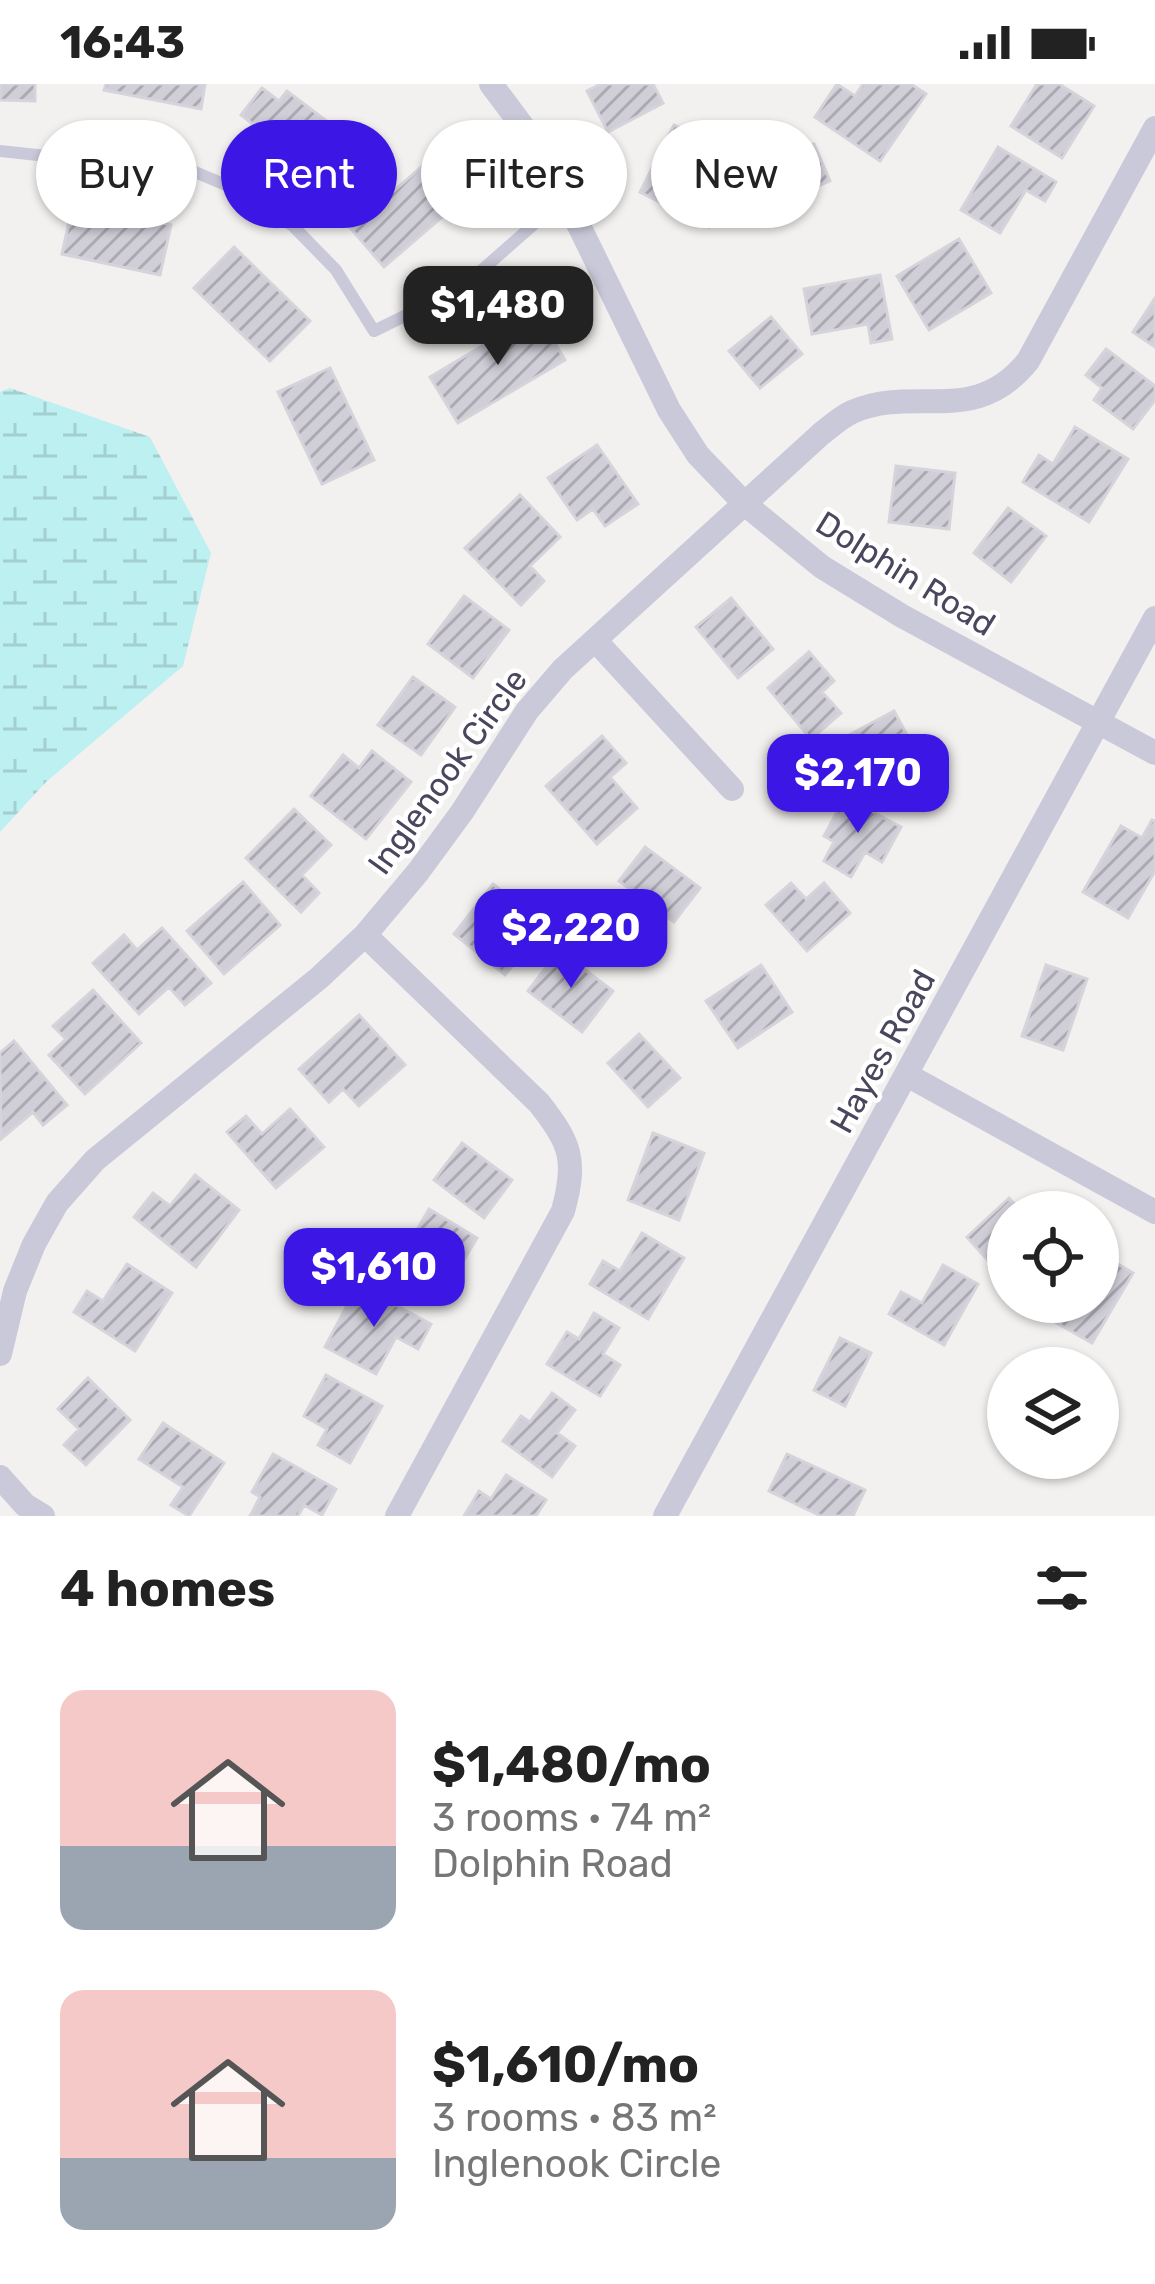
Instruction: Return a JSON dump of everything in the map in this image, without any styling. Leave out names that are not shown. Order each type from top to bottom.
[{"type":"street","name":"Dolphin Road","points":[[491,84],[517,120]]},
{"type":"street","name":"Inglenook Circle","points":[[0,1354],[15,1291],[57,1203],[95,1160],[319,978],[365,934],[418,872],[527,711],[563,669],[820,434],[851,412],[893,402],[951,403],[984,396],[1014,378],[1028,361],[1155,128]]},
{"type":"street","name":"Dolphin Road","points":[[580,228],[669,410],[698,454],[746,505],[822,567],[902,616],[1155,753]]},
{"type":"street","name":"Hayes Road","points":[[671,1514],[1155,618]]},
{"type":"street","points":[[595,640],[732,789]]},
{"type":"street","points":[[365,934],[539,1103],[562,1132],[570,1160],[571,1182],[563,1211],[397,1516]]},
{"type":"street","points":[[907,1075],[1155,1212]]},
{"type":"street","points":[[0,1478],[25,1505],[43,1516]]},
{"type":"lane","points":[[0,151],[195,172],[245,193],[293,226],[336,270],[374,332],[435,302],[530,228]]},
{"type":"green space","points":[[10,388],[150,437],[211,553],[183,666],[46,782],[0,832],[0,392]]},
{"type":"building","points":[[0,84],[35,84],[35,101],[0,100]]},
{"type":"building","points":[[106,84],[205,84],[201,109],[104,90]]},
{"type":"building","points":[[601,84],[653,84],[663,103],[627,122],[602,120],[587,91]]},
{"type":"building","points":[[837,84],[855,96],[863,84],[911,84],[926,94],[880,161],[815,117]]},
{"type":"building","points":[[1037,84],[1059,84],[1094,106],[1062,158],[1011,126]]},
{"type":"building","points":[[262,88],[279,101],[287,91],[325,120],[248,120],[241,115]]},
{"type":"building","points":[[998,147],[1056,182],[1045,201],[1026,190],[1000,233],[961,210]]},
{"type":"building","points":[[821,160],[830,181],[821,185]]},
{"type":"building","points":[[421,167],[421,228],[429,228],[384,267],[350,228],[397,228],[397,188]]},
{"type":"building","points":[[651,170],[651,198],[640,192]]},
{"type":"building","points":[[68,228],[170,228],[160,275],[62,254]]},
{"type":"building","points":[[959,239],[991,293],[929,330],[897,276]]},
{"type":"building","points":[[234,247],[310,321],[270,361],[194,288]]},
{"type":"building","points":[[880,275],[892,339],[871,343],[868,324],[812,334],[804,289]]},
{"type":"building","points":[[1155,298],[1155,347],[1133,332]]},
{"type":"building","points":[[537,313],[565,360],[458,423],[430,377]]},
{"type":"building","points":[[771,317],[802,354],[760,388],[729,351]]},
{"type":"building","points":[[1106,349],[1155,386],[1155,400],[1133,429],[1094,400],[1102,388],[1086,375]]},
{"type":"building","points":[[330,368],[374,460],[322,484],[278,392]]},
{"type":"building","points":[[1075,427],[1128,459],[1089,522],[1023,482],[1039,455],[1053,464]]},
{"type":"building","points":[[597,445],[638,504],[605,526],[593,509],[577,520],[548,478]]},
{"type":"building","points":[[896,466],[955,473],[949,529],[889,522]]},
{"type":"building","points":[[520,495],[560,537],[530,566],[544,581],[521,605],[465,548]]},
{"type":"building","points":[[1008,508],[1046,536],[1011,582],[974,553]]},
{"type":"building","points":[[464,596],[509,630],[473,678],[428,644]]},
{"type":"building","points":[[731,598],[773,649],[738,678],[696,627]]},
{"type":"building","points":[[809,652],[834,681],[822,692],[841,713],[811,739],[768,688]]},
{"type":"building","points":[[413,677],[455,707],[421,755],[378,725]]},
{"type":"building","points":[[894,711],[922,763],[877,787],[849,735]]},
{"type":"building","points":[[602,736],[626,763],[610,777],[637,808],[597,844],[546,786]]},
{"type":"building","points":[[372,751],[411,782],[366,839],[311,796],[343,755],[359,768]]},
{"type":"building","points":[[845,797],[901,827],[882,862],[865,852],[851,877],[824,861],[834,842],[824,836]]},
{"type":"building","points":[[294,809],[331,845],[302,875],[319,893],[301,912],[246,858]]},
{"type":"building","points":[[1152,820],[1155,871],[1128,918],[1083,892],[1121,826],[1142,838]]},
{"type":"building","points":[[645,847],[700,888],[674,922],[619,881]]},
{"type":"building","points":[[243,882],[280,925],[224,974],[187,931]]},
{"type":"building","points":[[791,883],[806,899],[824,883],[850,913],[807,951],[766,905]]},
{"type":"building","points":[[493,884],[545,925],[505,975],[454,934]]},
{"type":"building","points":[[162,928],[211,983],[185,1005],[169,987],[139,1014],[93,963],[124,935],[137,950]]},
{"type":"building","points":[[559,950],[613,991],[582,1032],[528,991]]},
{"type":"building","points":[[761,965],[792,1012],[738,1048],[706,1001]]},
{"type":"building","points":[[1046,965],[1087,979],[1063,1050],[1022,1036]]},
{"type":"building","points":[[93,990],[141,1043],[85,1094],[49,1055],[66,1039],[53,1026]]},
{"type":"building","points":[[359,1015],[405,1065],[359,1106],[343,1089],[329,1102],[299,1069]]},
{"type":"building","points":[[639,1034],[680,1078],[648,1107],[608,1063]]},
{"type":"building","points":[[14,1041],[67,1105],[43,1125],[33,1112],[1,1139],[0,1053]]},
{"type":"building","points":[[290,1109],[324,1147],[276,1188],[227,1132],[246,1116],[262,1134]]},
{"type":"building","points":[[653,1133],[704,1153],[679,1220],[628,1200]]},
{"type":"building","points":[[462,1143],[512,1180],[484,1218],[434,1180]]},
{"type":"building","points":[[195,1175],[239,1210],[196,1267],[134,1217],[153,1193],[170,1206]]},
{"type":"building","points":[[429,1209],[477,1238],[439,1302],[391,1274]]},
{"type":"building","points":[[987,1218],[987,1260],[967,1237]]},
{"type":"building","points":[[642,1233],[684,1258],[648,1319],[590,1284],[603,1261],[620,1271]]},
{"type":"building","points":[[127,1264],[172,1293],[135,1351],[74,1312],[87,1291],[103,1301]]},
{"type":"building","points":[[943,1265],[978,1284],[944,1345],[889,1314],[901,1292],[922,1303]]},
{"type":"building","points":[[1119,1265],[1133,1273],[1119,1297]]},
{"type":"building","points":[[358,1285],[431,1324],[418,1349],[396,1337],[376,1374],[325,1347]]},
{"type":"building","points":[[594,1313],[619,1328],[603,1354],[620,1365],[600,1396],[547,1364],[567,1332],[579,1339]]},
{"type":"building","points":[[1057,1323],[1104,1323],[1092,1343]]},
{"type":"building","points":[[840,1338],[871,1353],[845,1406],[814,1390]]},
{"type":"building","points":[[326,1375],[382,1406],[350,1463],[318,1445],[327,1429],[304,1416]]},
{"type":"building","points":[[88,1378],[130,1420],[86,1465],[64,1445],[79,1429],[58,1409]]},
{"type":"building","points":[[552,1393],[575,1410],[557,1433],[575,1446],[552,1477],[503,1441],[521,1416],[530,1422]]},
{"type":"building","points":[[163,1423],[224,1463],[189,1516],[171,1505],[183,1487],[139,1459]]},
{"type":"building","points":[[273,1454],[336,1489],[322,1515],[304,1505],[298,1516],[250,1516],[260,1497],[252,1492]]},
{"type":"building","points":[[787,1454],[865,1490],[853,1516],[821,1516],[769,1491]]},
{"type":"building","points":[[506,1475],[546,1500],[536,1516],[464,1516],[479,1491],[491,1499]]}]
